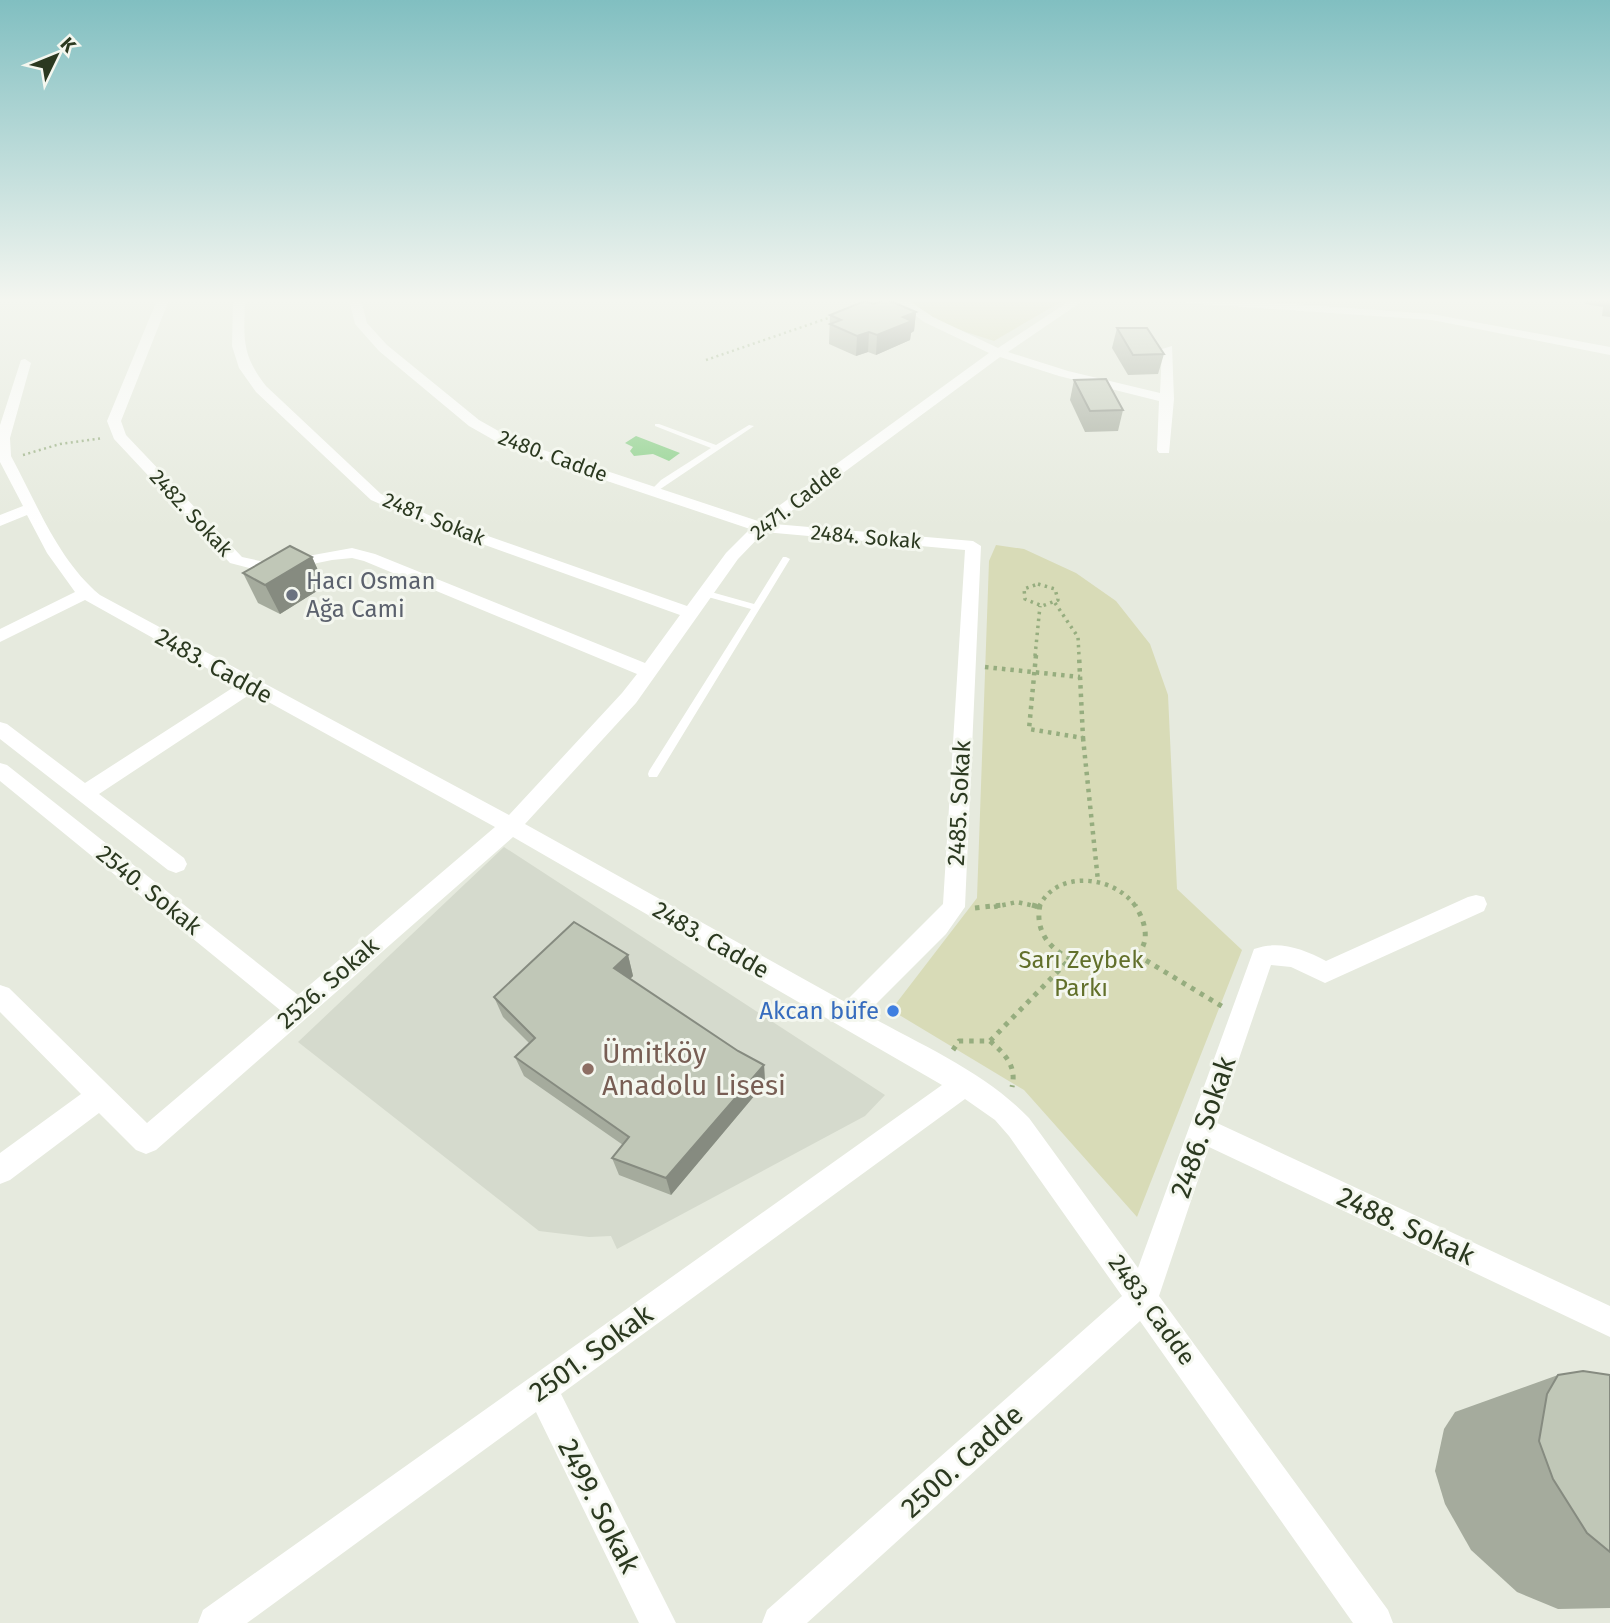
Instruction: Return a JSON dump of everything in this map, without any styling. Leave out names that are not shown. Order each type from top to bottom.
[{"type":"street","points":[[3,454],[3,438],[21,376]]},
{"type":"street","points":[[119,436],[115,416],[132,376]]},
{"type":"street","name":"2481. Sokak","points":[[250,376],[376,497],[426,519],[691,612]]},
{"type":"street","name":"2480. Cadde","points":[[416,376],[492,435],[531,452],[760,527]]},
{"type":"street","name":"2471. Cadde","points":[[511,826],[592,740],[649,672],[732,556],[760,527],[966,376]]},
{"type":"street","points":[[1076,376],[1167,399]]},
{"type":"street","points":[[1164,450],[1167,376]]},
{"type":"street","name":"2482. Sokak","points":[[119,436],[236,561],[269,568],[332,555],[352,553],[369,556],[649,672]]},
{"type":"street","name":"2483. Cadde","points":[[3,454],[59,559],[86,593],[249,686],[511,826],[938,1068],[1004,1111],[1019,1127],[1143,1298],[1374,1623]]},
{"type":"street","points":[[0,521],[31,508]]},
{"type":"street","name":"2484. Sokak","points":[[760,527],[973,546]]},
{"type":"street","name":"2485. Sokak","points":[[954,907],[973,546]]},
{"type":"street","points":[[0,636],[86,593]]},
{"type":"street","points":[[84,793],[249,686]]},
{"type":"street","points":[[0,729],[176,863]]},
{"type":"street","name":"2540. Sokak","points":[[0,770],[298,1010]]},
{"type":"street","name":"2526. Sokak","points":[[100,1096],[146,1141],[511,826]]},
{"type":"street","name":"2486. Sokak","points":[[1143,1298],[1262,956],[1279,953],[1288,955],[1325,973],[1476,904]]},
{"type":"street","points":[[847,1017],[938,927],[954,907]]},
{"type":"street","points":[[0,996],[100,1096],[0,1170]]},
{"type":"street","name":"2501. Sokak","points":[[216,1623],[965,1084]]},
{"type":"street","name":"2488. Sokak","points":[[1202,1130],[1610,1322]]},
{"type":"street","name":"2500. Cadde","points":[[780,1623],[1143,1298]]},
{"type":"street","name":"2499. Sokak","points":[[541,1390],[658,1623]]},
{"type":"lane","points":[[657,425],[717,448]]},
{"type":"lane","points":[[653,492],[751,426]]},
{"type":"lane","points":[[653,774],[786,559]]},
{"type":"lane","points":[[704,593],[754,607]]},
{"type":"path","points":[[3,454],[119,436]]},
{"type":"path","points":[[1044,584],[1055,589],[1059,597],[1055,603],[1040,606],[1029,602],[1023,595],[1027,586],[1044,584]]},
{"type":"path","points":[[1055,603],[1078,637],[1083,738],[1098,881]]},
{"type":"path","points":[[1040,606],[1029,729],[1083,738]]},
{"type":"path","points":[[967,665],[1080,677]]},
{"type":"path","points":[[1067,881],[1098,881],[1116,888],[1131,899],[1141,912],[1147,928],[1145,943],[1137,955],[1124,964],[1088,966],[1070,959],[1055,949],[1044,936],[1038,921],[1039,907],[1044,895],[1054,887],[1067,881]]},
{"type":"path","points":[[954,907],[985,909],[1017,902],[1039,907]]},
{"type":"path","points":[[1137,955],[1241,1018]]},
{"type":"path","points":[[990,1041],[1070,959]]},
{"type":"path","points":[[938,1068],[959,1041],[990,1041],[1006,1055],[1015,1075],[1004,1111]]},
{"type":"shaded area","points":[[636,436],[680,453],[669,461],[653,454],[634,456],[630,451],[633,447],[625,443]]},
{"type":"shaded area","name":"Ümitköy Anadolu Lisesi","points":[[504,847],[885,1095],[865,1116],[617,1249],[611,1236],[589,1237],[539,1231],[298,1042]]},
{"type":"green space","name":"Sarı Zeybek Parkı","points":[[996,545],[1024,549],[1076,573],[1116,601],[1150,644],[1168,695],[1177,889],[1242,950],[1137,1217],[1024,1090],[891,1010],[977,898],[989,561]]},
{"type":"building","points":[[1106,379],[1123,410],[1090,411],[1074,380]]},
{"type":"building","points":[[290,546],[312,557],[265,585],[243,573]]},
{"type":"building","points":[[574,922],[628,955],[614,968],[738,1051],[764,1065],[666,1178],[612,1158],[629,1137],[515,1057],[535,1038],[494,997]]},
{"type":"building","points":[[1583,1371],[1610,1375],[1610,1552],[1587,1533],[1553,1479],[1539,1441],[1547,1394],[1558,1375]]},
{"type":"place","name":"Hacı Osman Ağa Cami","points":[[292,595]]},
{"type":"place","name":"Akcan büfe","points":[[893,1011]]},
{"type":"place","name":"Ümitköy Anadolu Lisesi","points":[[588,1069]]}]
